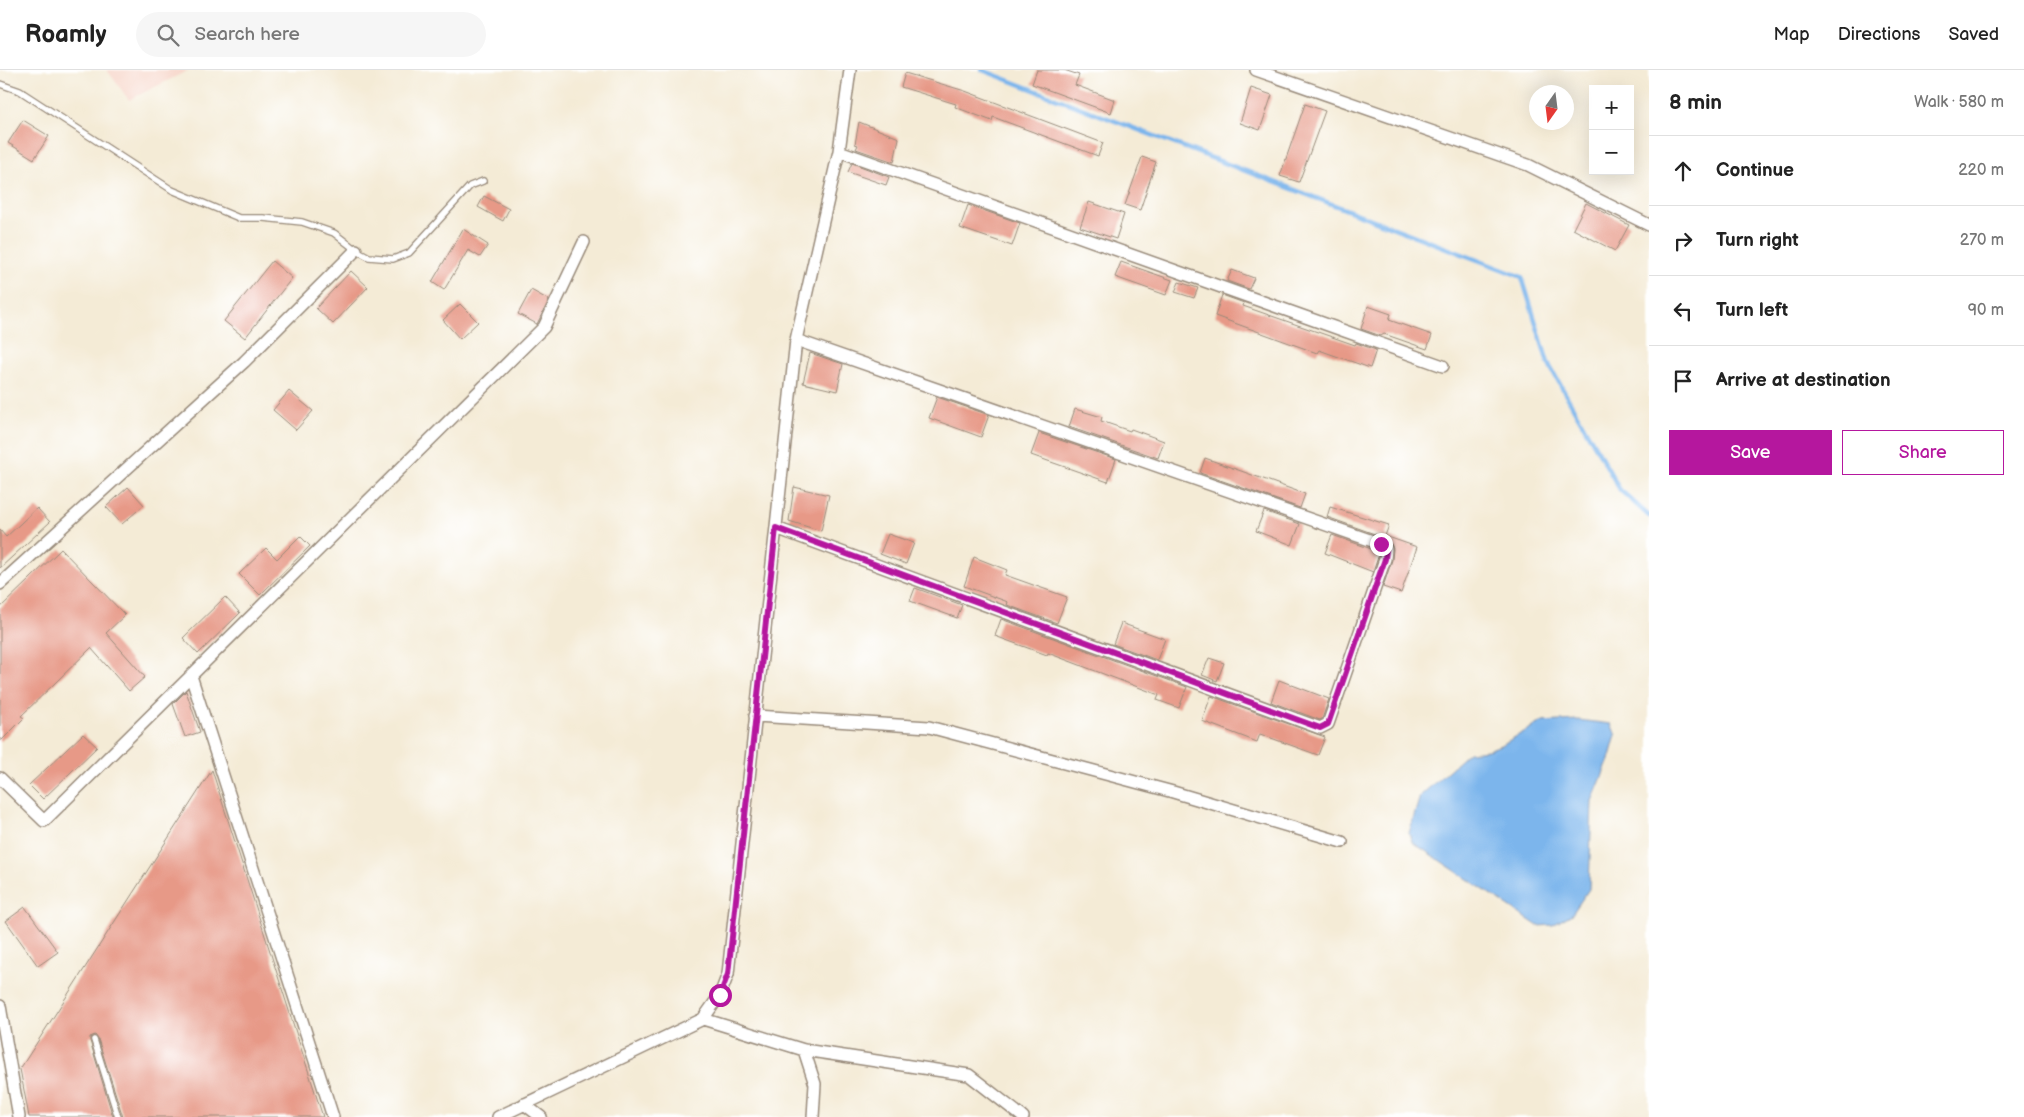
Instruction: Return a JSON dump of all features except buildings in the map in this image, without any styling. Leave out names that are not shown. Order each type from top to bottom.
[{"type":"street","points":[[498,1117],[703,1019],[720,995],[728,974],[796,340],[839,151],[850,70]]},
{"type":"street","points":[[1256,70],[1528,165],[1649,225]]},
{"type":"street","points":[[839,151],[1443,366]]},
{"type":"street","points":[[0,778],[44,821],[544,327],[584,242]]},
{"type":"street","points":[[0,584],[244,362],[356,250]]},
{"type":"street","points":[[776,528],[1320,728],[1328,724],[1385,559],[1386,549],[1381,544],[796,340]]},
{"type":"street","points":[[191,676],[333,1117]]},
{"type":"street","points":[[755,716],[929,727],[1173,792],[1342,842]]},
{"type":"street","points":[[0,1006],[19,1117]]},
{"type":"street","points":[[703,1019],[804,1050],[970,1075],[1022,1117]]},
{"type":"street","points":[[804,1050],[815,1084],[813,1117]]},
{"type":"street","points":[[524,1104],[541,1117]]},
{"type":"lane","points":[[0,84],[20,91],[172,190],[239,218],[263,218],[302,222],[334,233],[356,250],[369,257],[393,259],[409,253],[470,186],[483,181]]},
{"type":"lane","points":[[94,1040],[118,1117]]},
{"type":"shaded area","points":[[107,70],[189,70],[129,100]]},
{"type":"water","points":[[1578,720],[1611,724],[1616,735],[1609,760],[1592,801],[1589,889],[1572,914],[1553,925],[1538,926],[1412,842],[1409,833],[1420,796],[1469,752],[1488,750],[1503,744],[1541,722]]},
{"type":"waterway","points":[[982,70],[1522,277],[1548,363],[1620,490],[1649,516]]},
{"type":"route","points":[[720,995],[728,974],[776,528],[1320,728],[1328,724],[1385,559],[1386,549],[1381,544]]}]
